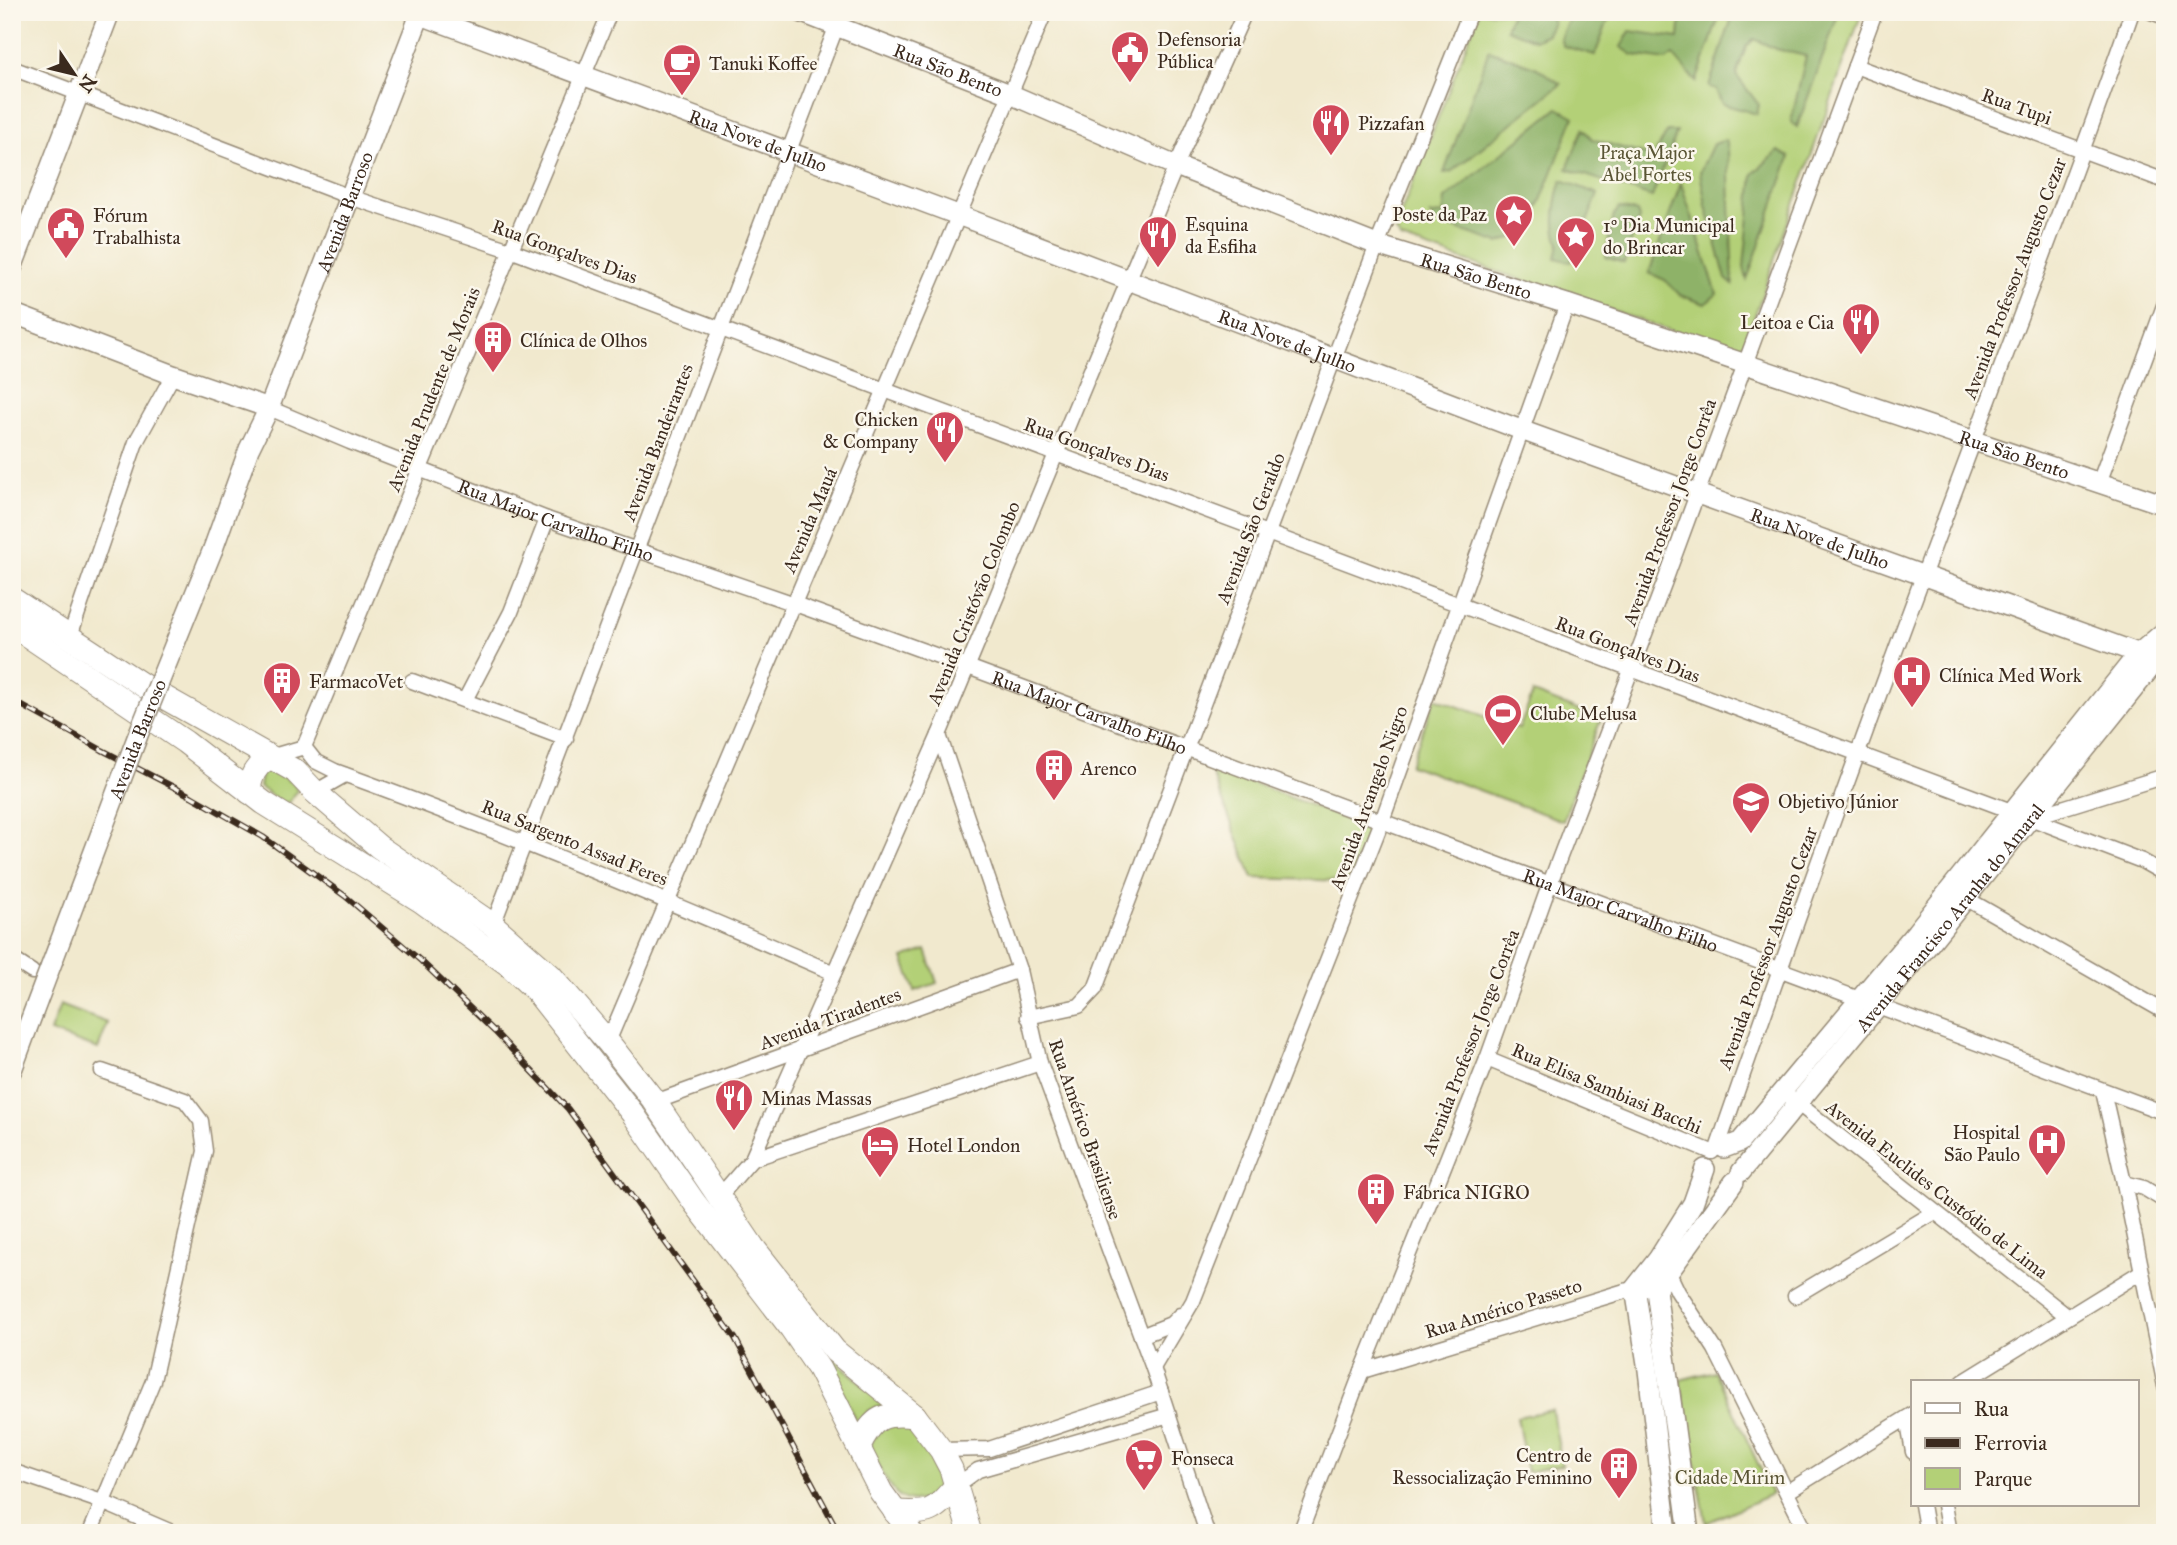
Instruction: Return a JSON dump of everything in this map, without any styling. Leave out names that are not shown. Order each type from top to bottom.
[{"type":"main road","points":[[12,599],[69,639],[144,685],[295,772],[379,847],[493,925],[551,976],[655,1102],[718,1198],[835,1351],[915,1416],[951,1469],[970,1533]]},
{"type":"main road","points":[[12,625],[185,742],[249,792],[421,901],[489,950],[536,991],[633,1114],[694,1202],[791,1328],[819,1370],[881,1492],[911,1533]]},
{"type":"main road","points":[[249,792],[250,781],[257,766],[270,757]]},
{"type":"main road","points":[[281,813],[300,806],[315,792]]},
{"type":"main road","points":[[859,1446],[869,1426],[879,1419],[895,1413],[915,1416]]},
{"type":"main road","points":[[895,1512],[924,1514],[939,1504],[956,1486]]},
{"type":"street","points":[[12,268],[110,12]]},
{"type":"street","name":"Avenida Prudente de Morais","points":[[304,747],[610,12]]},
{"type":"street","name":"Rua São Bento","points":[[800,12],[839,19],[1176,166],[1377,244],[1567,304],[2165,505]]},
{"type":"street","name":"Avenida Mauá","points":[[608,1042],[1045,12]]},
{"type":"street","name":"Avenida Cristóvão Colombo","points":[[718,1198],[752,1159],[939,735],[1176,166],[1245,12]]},
{"type":"street","name":"Avenida São Geraldo","points":[[1028,1017],[1079,1006],[1095,989],[1377,244],[1470,12]]},
{"type":"street","name":"Avenida Professor Jorge Corrêa","points":[[1300,1533],[1487,1059],[1875,12]]},
{"type":"street","name":"Avenida Professor Augusto Cezar","points":[[1714,1155],[1857,755],[2083,151],[2132,12]]},
{"type":"street","points":[[2151,12],[2165,17]]},
{"type":"street","name":"Rua Nove de Julho","points":[[418,13],[1521,430],[2161,662]]},
{"type":"street","name":"Avenida Barroso","points":[[12,1070],[249,449],[269,408],[418,13]]},
{"type":"street","name":"Avenida Bandeirantes","points":[[493,925],[839,19]]},
{"type":"street","name":"Rua Tupi","points":[[1855,66],[2165,181]]},
{"type":"street","name":"Rua Gonçalves Dias","points":[[12,68],[350,197],[510,250],[2021,815],[2142,861],[2165,874]]},
{"type":"street","points":[[2099,483],[2165,303]]},
{"type":"street","name":"Avenida Arcangelo Nigro","points":[[1153,1368],[1193,1301],[1382,821],[1567,304]]},
{"type":"street","name":"Rua Major Carvalho Filho","points":[[12,313],[173,375],[269,408],[547,519],[968,667],[2165,1113]]},
{"type":"street","points":[[69,639],[136,442],[173,375]]},
{"type":"street","name":"Avenida Barroso","points":[[245,399],[250,419],[249,449]]},
{"type":"street","points":[[465,700],[511,612],[547,519]]},
{"type":"street","name":"Avenida Francisco Aranha do Amaral","points":[[1635,1288],[1664,1264],[1737,1177],[1791,1097],[2021,815],[2138,654],[2165,631]]},
{"type":"street","name":"Avenida Francisco Aranha do Amaral","points":[[2021,815],[2161,662]]},
{"type":"street","points":[[412,681],[566,738]]},
{"type":"street","name":"Rua Américo Brasiliense","points":[[939,735],[1019,970],[1040,1063],[1170,1415],[1207,1533]]},
{"type":"street","points":[[270,757],[304,747]]},
{"type":"street","name":"Rua Sargento Assad Feres","points":[[304,747],[315,761],[345,775],[526,843],[669,901],[834,973]]},
{"type":"street","points":[[315,792],[345,775]]},
{"type":"street","points":[[2021,815],[2165,776]]},
{"type":"street","points":[[1958,894],[2165,1012]]},
{"type":"street","points":[[12,959],[32,972]]},
{"type":"street","name":"Avenida Tiradentes","points":[[655,1102],[1019,970]]},
{"type":"street","name":"Rua Elisa Sambiasi Bacchi","points":[[1487,1059],[1714,1155]]},
{"type":"street","points":[[752,1159],[1040,1063]]},
{"type":"street","points":[[90,1533],[153,1381],[205,1151],[201,1121],[185,1100],[102,1071]]},
{"type":"street","points":[[2103,1091],[2165,1386]]},
{"type":"street","name":"Avenida Francisco Aranha do Amaral","points":[[1656,1290],[1664,1264],[1714,1155],[1740,1142],[1791,1097]]},
{"type":"street","name":"Avenida Euclides Custódio de Lima","points":[[1791,1097],[2067,1316]]},
{"type":"street","points":[[1735,1152],[1739,1156],[1737,1177],[1722,1185],[1707,1175],[1714,1155],[1735,1152]]},
{"type":"street","points":[[2124,1183],[2144,1188],[2165,1200]]},
{"type":"street","points":[[1795,1296],[1935,1212]]},
{"type":"street","points":[[1664,1264],[1678,1292],[1715,1349],[1807,1533]]},
{"type":"street","points":[[1966,1380],[2141,1272]]},
{"type":"street","points":[[1635,1288],[1670,1533],[1689,1532],[1656,1290]]},
{"type":"street","name":"Rua Américo Passeto","points":[[1362,1371],[1635,1288],[1656,1290]]},
{"type":"street","name":"Avenida Arcangelo Nigro","points":[[1141,1336],[1171,1324],[1193,1301]]},
{"type":"street","points":[[941,1451],[989,1449],[1161,1392]]},
{"type":"street","points":[[956,1486],[978,1470],[1170,1415]]},
{"type":"street","points":[[1787,1492],[1910,1416]]},
{"type":"street","points":[[1062,1425],[1068,1443]]},
{"type":"street","points":[[12,1471],[102,1502],[174,1533]]},
{"type":"street","points":[[1922,1506],[1927,1533]]},
{"type":"street","points":[[1944,1506],[1949,1533]]},
{"type":"green space","name":"Praça Major Abel Fortes","points":[[1479,12],[1862,12],[1745,343],[1736,350],[1719,347],[1401,239],[1396,232],[1396,226]]},
{"type":"green space","points":[[1512,12],[1548,12],[1553,22],[1547,34],[1535,40],[1506,29]]},
{"type":"green space","points":[[1572,12],[1611,12],[1595,55],[1563,46],[1560,38]]},
{"type":"green space","points":[[1680,12],[1721,12],[1696,82],[1673,55],[1666,60],[1633,55],[1621,47],[1630,31],[1679,38]]},
{"type":"green space","points":[[1734,12],[1839,12],[1797,127],[1791,122],[1806,56],[1776,49],[1754,39],[1746,47],[1736,75],[1759,105],[1757,114],[1722,104],[1716,90],[1709,86]]},
{"type":"green space","points":[[1489,50],[1537,68],[1561,84],[1451,172],[1444,173]]},
{"type":"green space","points":[[1558,108],[1574,117],[1526,238],[1514,237],[1499,243],[1435,222],[1430,215],[1443,214],[1445,199]]},
{"type":"green space","points":[[1583,129],[1592,139],[1653,157],[1667,132],[1677,132],[1652,197],[1567,169]]},
{"type":"green space","points":[[1726,140],[1733,285],[1726,279],[1706,206],[1700,172],[1713,144]]},
{"type":"green space","points":[[1778,151],[1790,157],[1747,280],[1744,267],[1753,174]]},
{"type":"green space","points":[[1562,180],[1598,194],[1571,262],[1556,258],[1559,243],[1555,229],[1555,212]]},
{"type":"green space","points":[[1681,183],[1717,294],[1705,304],[1680,295],[1665,280],[1649,273]]},
{"type":"green space","points":[[1619,208],[1637,212],[1639,218],[1624,263],[1605,257],[1614,215]]},
{"type":"green space","name":"Clube Melusa","points":[[1533,693],[1601,719],[1563,821],[1410,765],[1435,698],[1519,729]]},
{"type":"green space","points":[[1209,766],[1369,828],[1349,881],[1253,878]]},
{"type":"green space","points":[[272,769],[295,785],[297,791],[289,802],[283,803],[259,787],[261,774]]},
{"type":"green space","points":[[926,950],[937,983],[915,991],[903,958]]},
{"type":"green space","points":[[60,1005],[108,1023],[98,1049],[50,1032]]},
{"type":"green space","points":[[823,1349],[885,1404],[868,1411],[857,1425]]},
{"type":"green space","name":"Cidade Mirim","points":[[1715,1371],[1772,1494],[1706,1523],[1680,1380]]},
{"type":"green space","points":[[1552,1410],[1562,1465],[1527,1472],[1517,1417]]},
{"type":"green space","points":[[903,1425],[931,1453],[940,1473],[937,1488],[926,1498],[919,1500],[905,1499],[895,1492],[879,1468],[870,1446],[883,1426]]},
{"type":"railway","points":[[12,700],[263,837],[345,896],[421,961],[495,1032],[568,1109],[735,1338],[839,1533]]},
{"type":"place","name":"Defensoria Pública","points":[[1130,84]]},
{"type":"place","name":"Tanuki Koffee","points":[[682,97]]},
{"type":"place","name":"Pizzafan","points":[[1331,157]]},
{"type":"place","name":"Poste da Paz","points":[[1514,248]]},
{"type":"place","name":"Fórum Trabalhista","points":[[66,260]]},
{"type":"place","name":"Esquina da Esfiha","points":[[1158,269]]},
{"type":"place","name":"1º Dia Municipal do Brincar","points":[[1576,270]]},
{"type":"place","name":"Leitoa e Cia","points":[[1861,356]]},
{"type":"place","name":"Clínica de Olhos","points":[[493,374]]},
{"type":"place","name":"Chicken & Company","points":[[945,464]]},
{"type":"place","name":"Clínica Med Work","points":[[1912,709]]},
{"type":"place","name":"FarmacoVet","points":[[282,715]]},
{"type":"place","name":"Clube Melusa","points":[[1503,747]]},
{"type":"place","name":"Arenco","points":[[1054,802]]},
{"type":"place","name":"Objetivo Júnior","points":[[1751,835]]},
{"type":"place","name":"Minas Massas","points":[[734,1132]]},
{"type":"place","name":"Hospital São Paulo","points":[[2047,1177]]},
{"type":"place","name":"Hotel London","points":[[880,1179]]},
{"type":"place","name":"Fábrica NIGRO","points":[[1376,1226]]},
{"type":"place","name":"Fonseca","points":[[1144,1492]]},
{"type":"place","name":"Centro de Ressocialização Feminino","points":[[1619,1500]]}]
